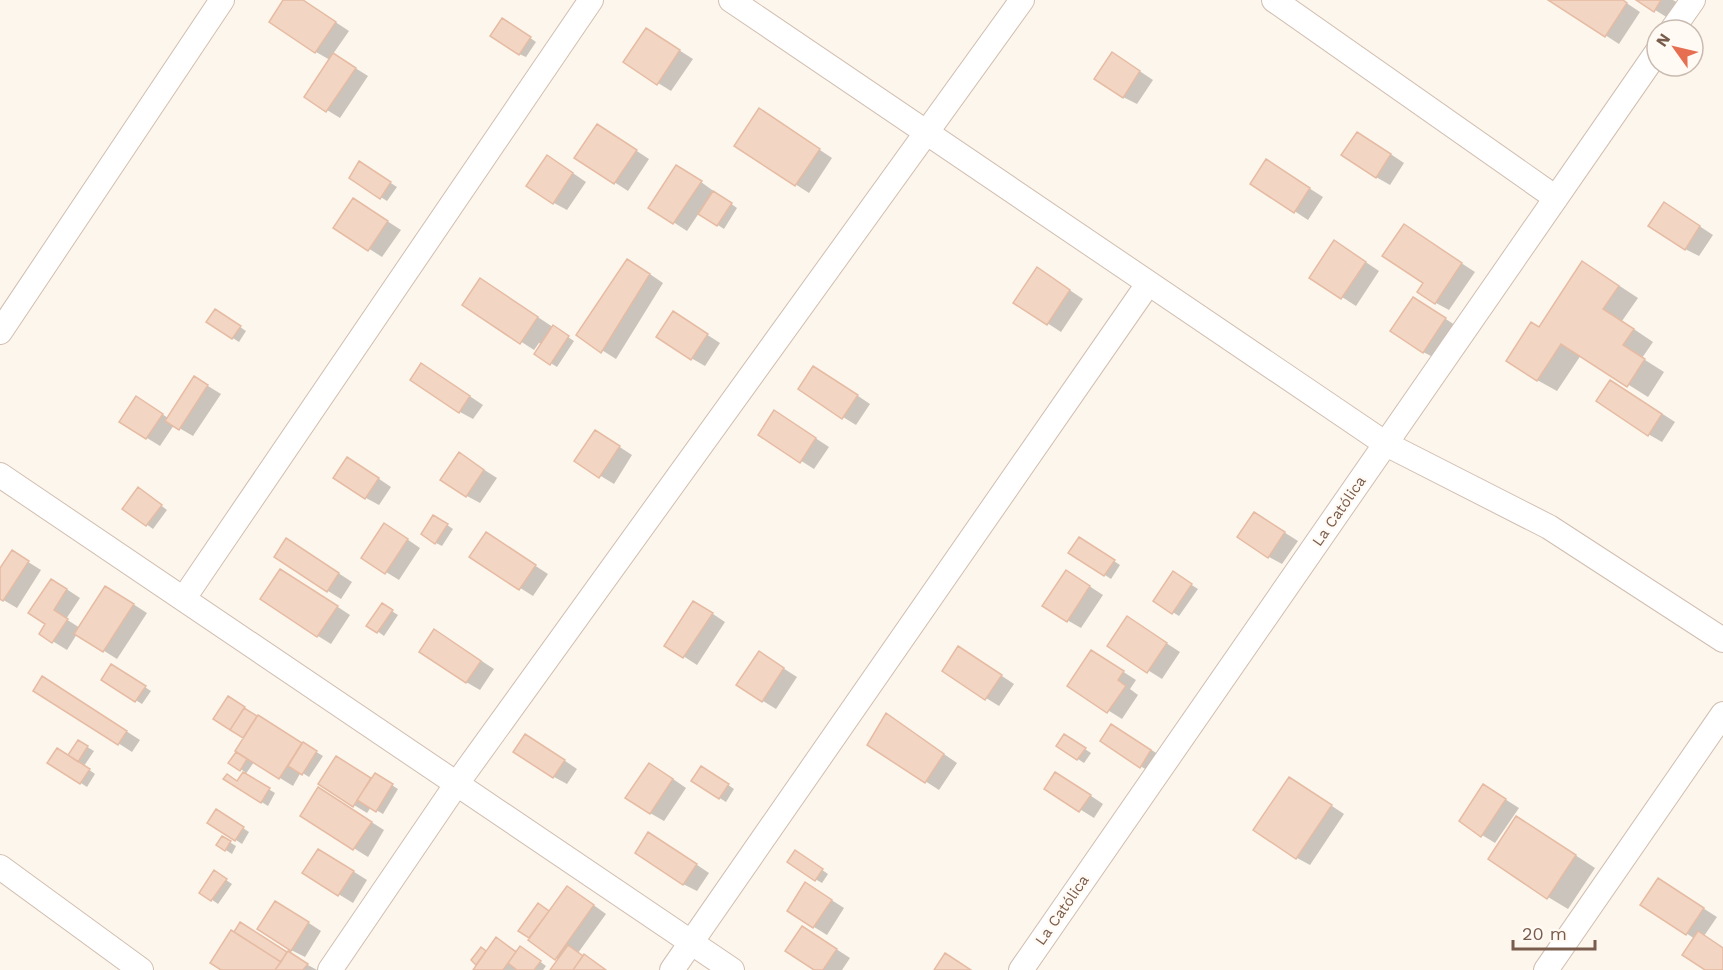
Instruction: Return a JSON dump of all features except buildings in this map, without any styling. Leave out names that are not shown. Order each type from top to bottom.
[{"type":"street","points":[[0,333],[222,0]]},
{"type":"street","points":[[184,598],[591,0]]},
{"type":"street","points":[[731,0],[925,134],[1386,444],[1549,527],[1723,640]]},
{"type":"street","points":[[330,970],[458,782],[1022,0]]},
{"type":"street","points":[[1274,0],[1556,198]]},
{"type":"street","points":[[1680,18],[1693,0]]},
{"type":"street","name":"La Católica","points":[[1021,970],[1645,69]]},
{"type":"street","points":[[672,970],[1148,284]]},
{"type":"street","points":[[0,475],[458,782],[732,970]]},
{"type":"street","points":[[1546,970],[1723,714]]},
{"type":"street","points":[[0,867],[141,970]]}]
